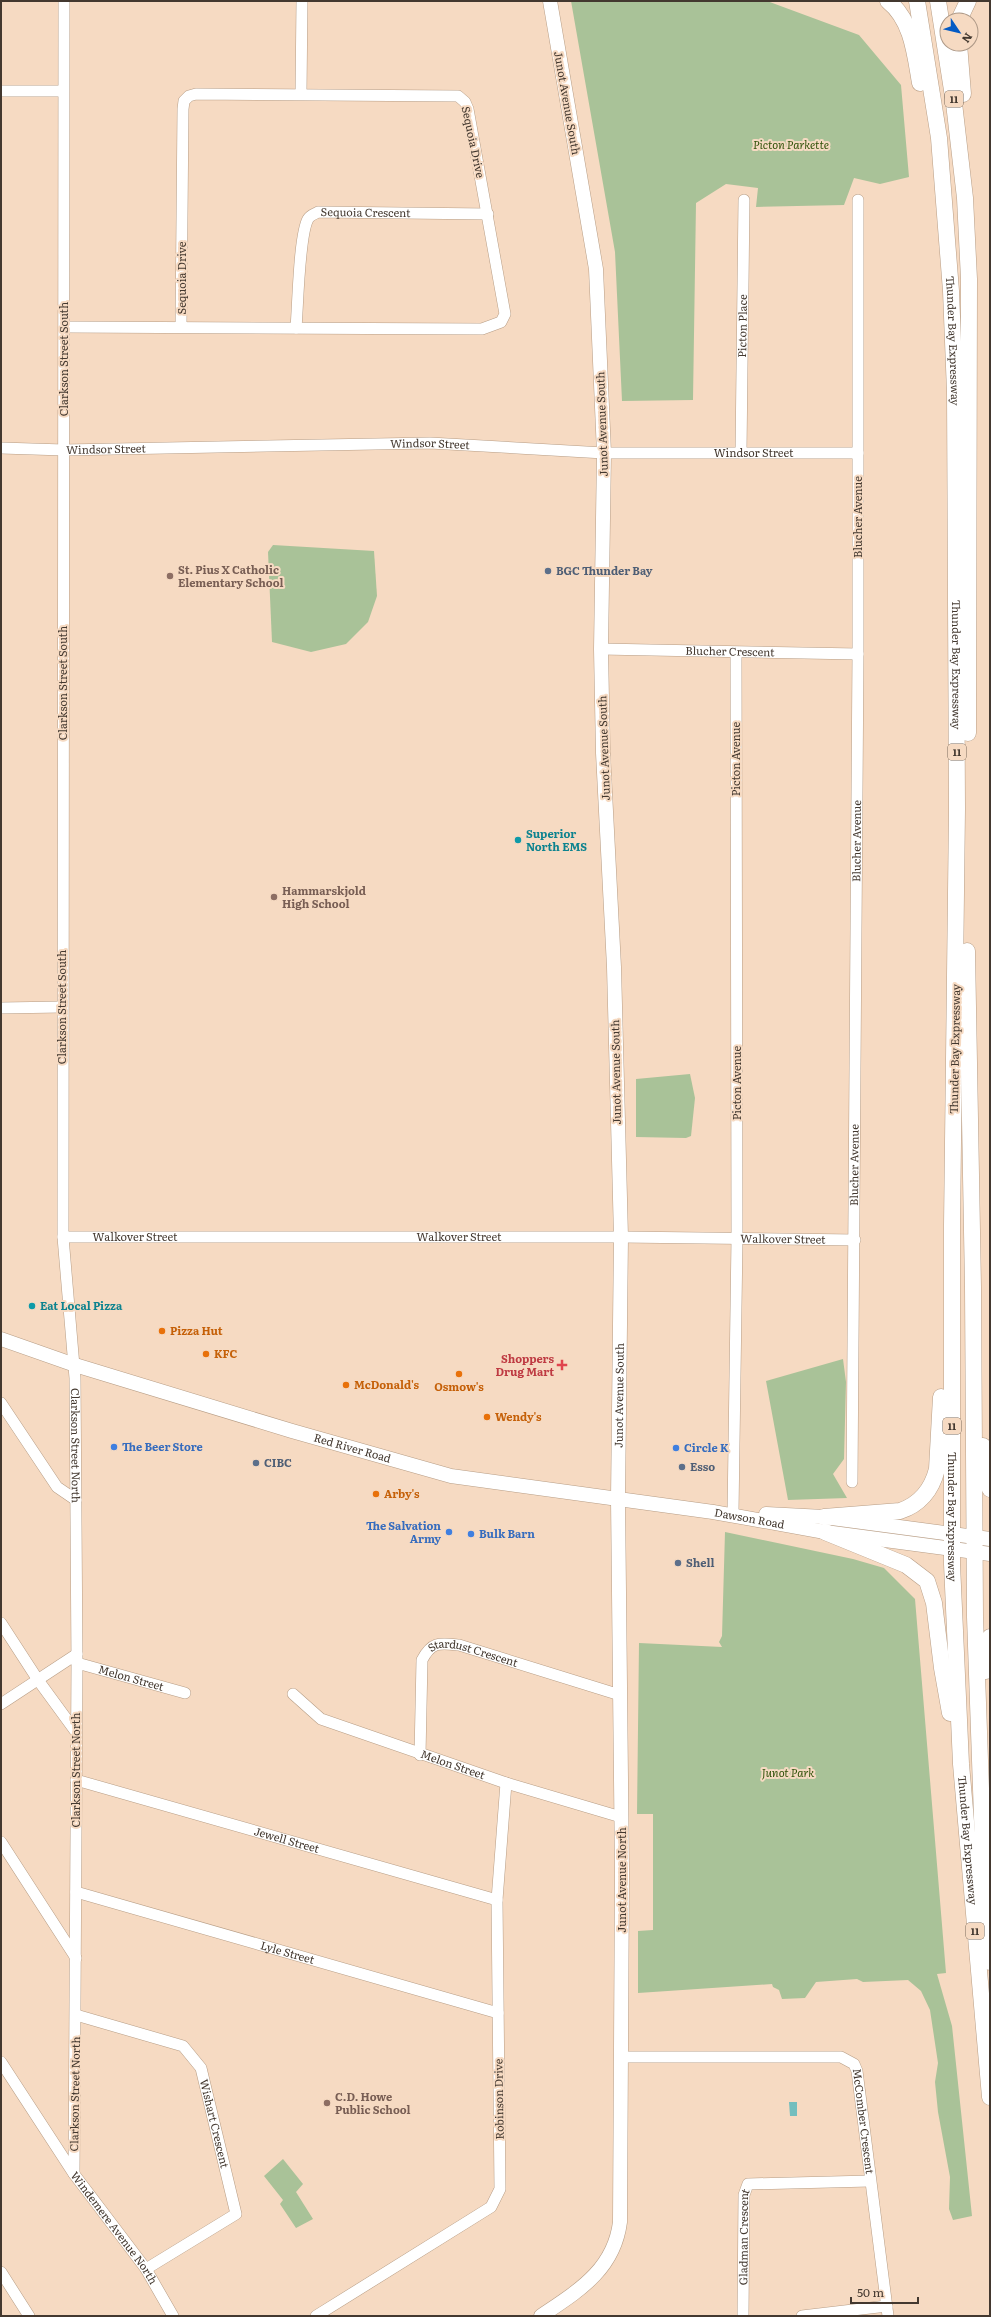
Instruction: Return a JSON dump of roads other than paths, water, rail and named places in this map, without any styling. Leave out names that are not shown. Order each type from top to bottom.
[{"type":"highway","points":[[888,1],[898,9],[910,34],[943,185]]},
{"type":"highway","name":"Thunder Bay Expressway","points":[[917,1],[938,131],[952,307],[956,519],[956,940],[951,1318],[952,1550],[960,1764],[990,2097]]},
{"type":"highway","name":"Thunder Bay Expressway","points":[[938,1],[954,103],[965,198],[969,279],[966,939],[973,1328],[974,1553],[985,1903],[990,1962]]},
{"type":"highway","points":[[963,12],[968,1]]},
{"type":"highway","points":[[960,52],[964,110],[965,198]]},
{"type":"highway","points":[[824,1525],[900,1511],[909,1508],[923,1498],[934,1480],[938,1460],[941,1376],[951,1318]]},
{"type":"highway","points":[[973,1328],[985,1477],[990,1489]]},
{"type":"highway","points":[[824,1525],[906,1565],[927,1581],[934,1603],[942,1668],[960,1764]]},
{"type":"highway","points":[[980,1754],[990,1637]]},
{"type":"main road","name":"Junot Avenue South","points":[[550,1],[596,269],[604,453],[601,650],[604,754],[614,968],[621,1237],[618,1499]]},
{"type":"main road","name":"Red River Road","points":[[1,1339],[75,1365],[292,1431],[451,1476],[713,1512]]},
{"type":"main road","name":"Junot Avenue North","points":[[541,2316],[577,2293],[596,2276],[608,2259],[615,2245],[620,2222],[621,1817],[618,1499]]},
{"type":"main road","name":"Dawson Road","points":[[713,1512],[734,1512],[824,1525],[952,1550],[990,1554]]},
{"type":"main road","name":"Dawson Road","points":[[713,1512],[824,1525],[952,1533],[990,1539]]},
{"type":"street","name":"Clarkson Street South","points":[[64,1],[63,91],[65,327],[62,1007],[63,1237],[75,1365]]},
{"type":"street","points":[[301,93],[302,1]]},
{"type":"street","points":[[1,91],[63,91]]},
{"type":"street","name":"Sequoia Drive","points":[[65,327],[181,328],[482,329],[501,322],[505,314],[468,109],[464,102],[458,96],[301,93],[196,94],[189,96],[184,101],[181,328]]},
{"type":"street","name":"Picton Place","points":[[741,453],[744,200]]},
{"type":"street","name":"Blucher Avenue","points":[[852,1482],[855,1240],[858,654],[858,200]]},
{"type":"street","name":"Sequoia Crescent","points":[[296,328],[303,236],[308,218],[312,214],[318,212],[488,214]]},
{"type":"street","name":"Windsor Street","points":[[1,448],[64,450],[430,443],[604,453],[858,453]]},
{"type":"street","name":"Blucher Crescent","points":[[601,650],[858,654]]},
{"type":"street","name":"Picton Avenue","points":[[734,1512],[737,1239],[736,652]]},
{"type":"street","points":[[1,1008],[62,1007]]},
{"type":"street","name":"Walkover Street","points":[[63,1237],[621,1237],[855,1240]]},
{"type":"street","name":"Clarkson Street North","points":[[74,2174],[77,1658],[75,1365]]},
{"type":"street","points":[[1,1403],[57,1487],[76,1500]]},
{"type":"street","points":[[1,1623],[38,1680],[76,1732]]},
{"type":"street","name":"Stardust Crescent","points":[[420,1755],[422,1660],[428,1649],[440,1643],[459,1645],[620,1695]]},
{"type":"street","points":[[1,1704],[38,1680],[77,1658]]},
{"type":"street","name":"Melon Street","points":[[77,1658],[185,1693]]},
{"type":"street","name":"Melon Street","points":[[293,1694],[321,1719],[506,1784],[621,1817]]},
{"type":"street","name":"Jewell Street","points":[[76,1780],[497,1900]]},
{"type":"street","name":"Robinson Drive","points":[[316,2316],[490,2207],[500,2189],[497,1900],[506,1784]]},
{"type":"street","points":[[1,1842],[76,1958]]},
{"type":"street","name":"Lyle Street","points":[[76,1892],[498,2013]]},
{"type":"street","name":"Wishart Crescent","points":[[76,2015],[183,2046],[201,2068],[236,2214],[146,2269]]},
{"type":"street","name":"McComber Crescent","points":[[621,2057],[841,2057],[848,2060],[857,2071],[888,2311]]},
{"type":"street","name":"Windemere Avenue North","points":[[1,2062],[74,2174],[146,2269],[173,2316]]},
{"type":"street","name":"Gladman Crescent","points":[[743,2316],[744,2195],[748,2184],[870,2181]]},
{"type":"street","points":[[1,2272],[29,2316]]},
{"type":"street","points":[[802,2316],[888,2311]]},
{"type":"water","points":[[789,2102],[797,2102],[797,2116],[790,2116]]},
{"type":"place","name":"BGC Thunder Bay","points":[[548,571]]},
{"type":"place","name":"St. Pius X Catholic Elementary School","points":[[170,576]]},
{"type":"place","name":"Superior North EMS","points":[[518,840]]},
{"type":"place","name":"Hammarskjold High School","points":[[274,897]]},
{"type":"place","name":"Eat Local Pizza","points":[[32,1306]]},
{"type":"place","name":"Pizza Hut","points":[[162,1331]]},
{"type":"place","name":"KFC","points":[[206,1354]]},
{"type":"place","name":"Shoppers Drug Mart","points":[[562,1365]]},
{"type":"place","name":"Osmow's","points":[[459,1374]]},
{"type":"place","name":"McDonald's","points":[[346,1385]]},
{"type":"place","name":"Wendy's","points":[[487,1417]]},
{"type":"place","name":"The Beer Store","points":[[114,1447]]},
{"type":"place","name":"Circle K","points":[[676,1448]]},
{"type":"place","name":"CIBC","points":[[256,1463]]},
{"type":"place","name":"Esso","points":[[682,1467]]},
{"type":"place","name":"Arby's","points":[[376,1494]]},
{"type":"place","name":"The Salvation Army","points":[[449,1532]]},
{"type":"place","name":"Bulk Barn","points":[[471,1534]]},
{"type":"place","name":"Shell","points":[[678,1563]]},
{"type":"place","name":"C.D. Howe Public School","points":[[327,2103]]},
{"type":"park label","name":"Picton Parkette","points":[[791,145]]},
{"type":"park label","name":"Junot Park","points":[[788,1773]]}]
